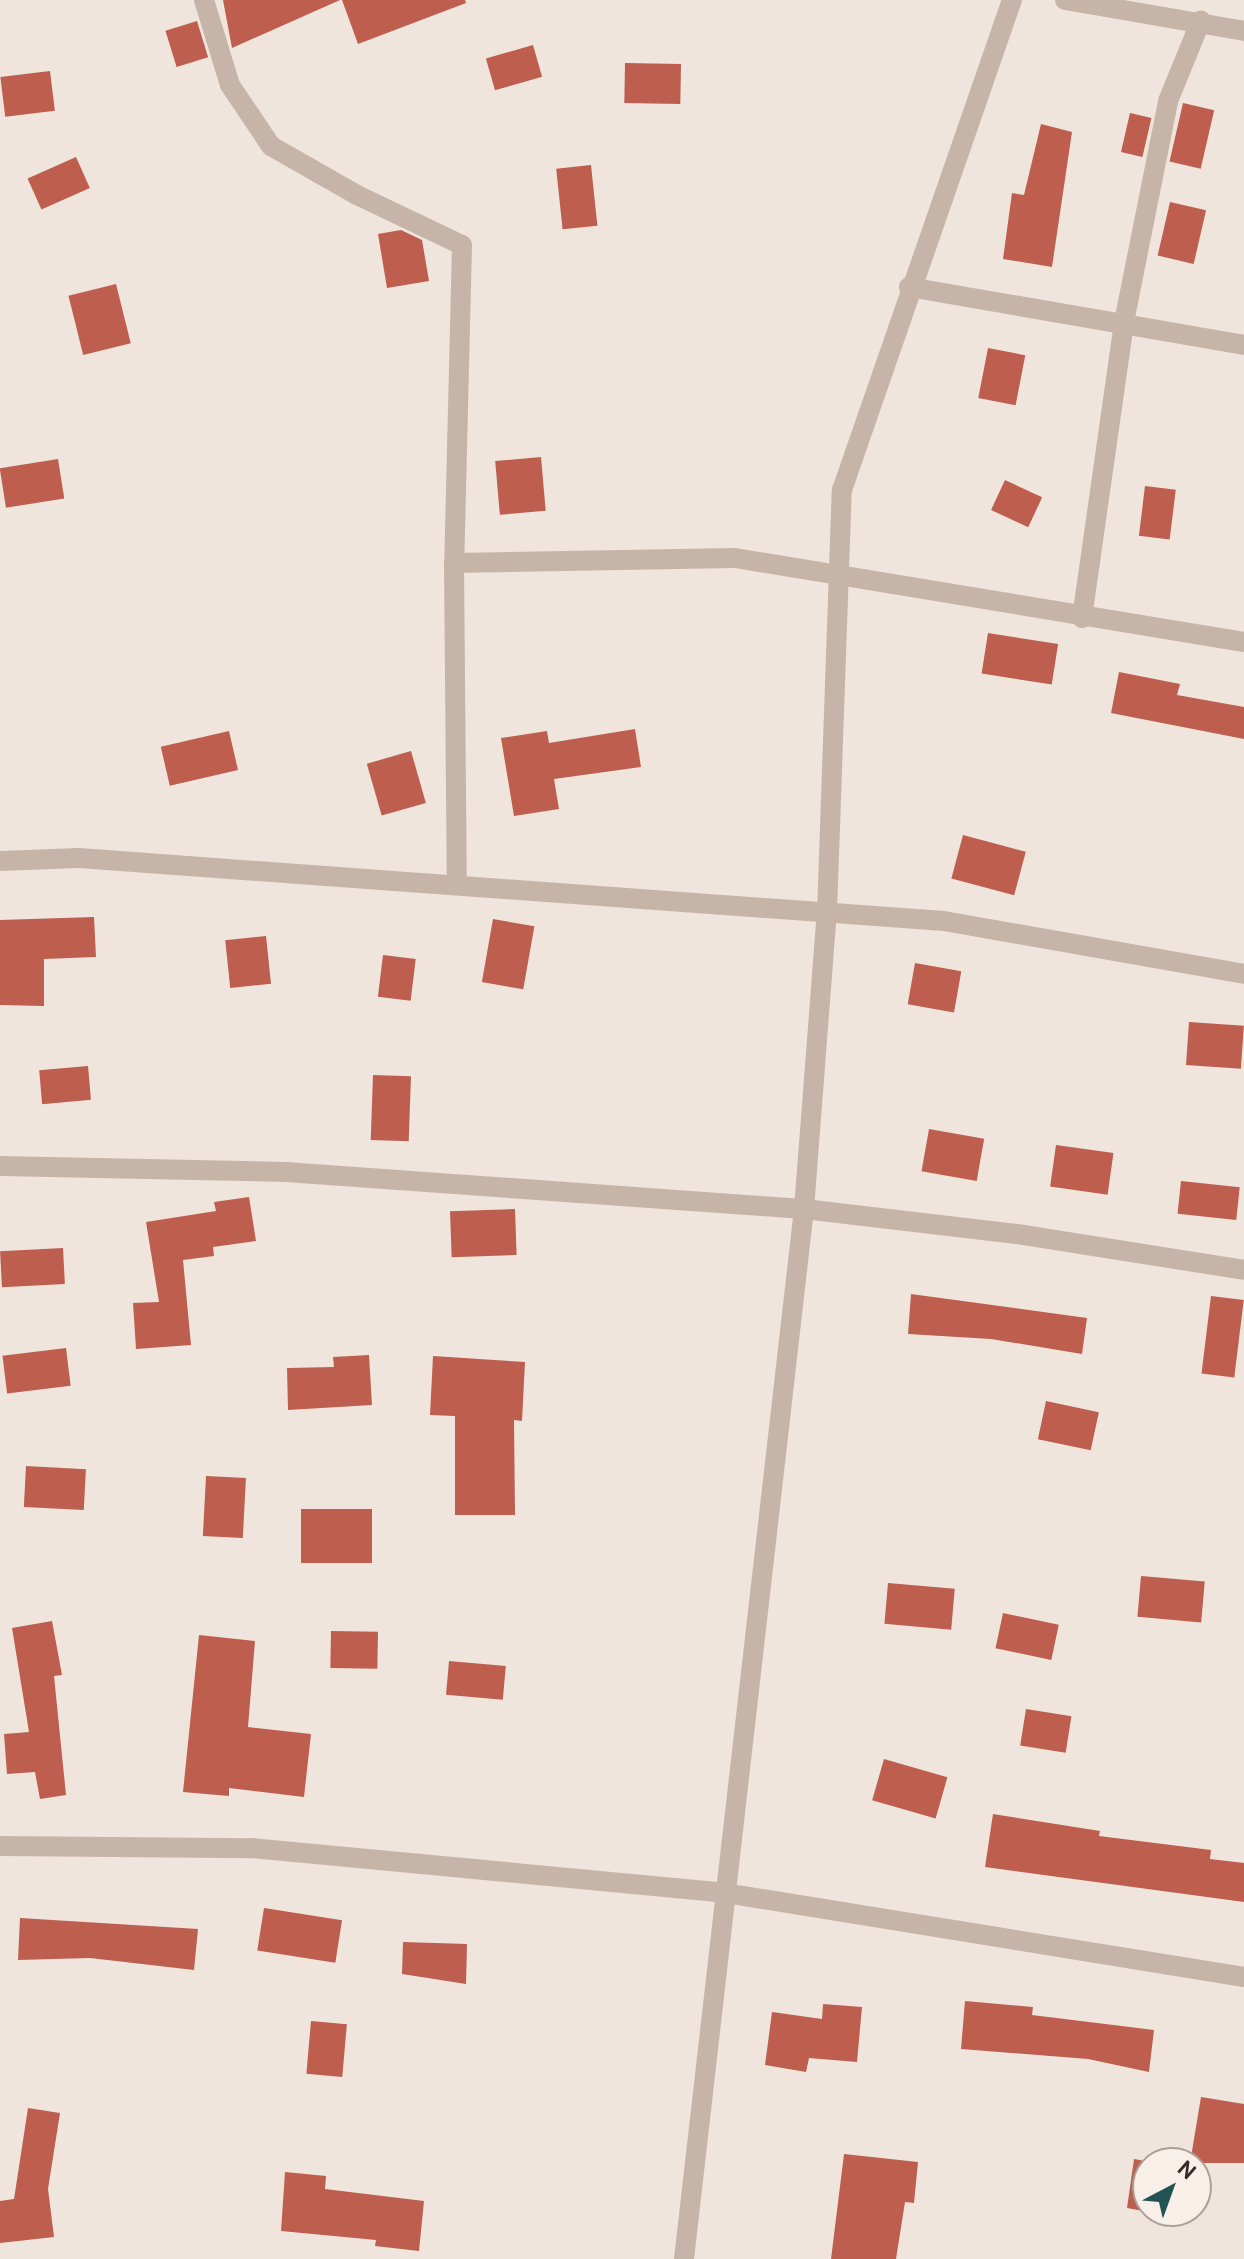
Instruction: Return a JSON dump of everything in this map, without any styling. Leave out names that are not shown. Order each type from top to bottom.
[{"type":"street","points":[[204,0],[230,85],[271,146],[357,195],[462,245],[454,563],[457,882]]},
{"type":"street","points":[[684,2259],[804,1209],[827,913],[842,490],[909,287],[1012,0]]},
{"type":"street","points":[[1065,0],[1201,20],[1244,31]]},
{"type":"street","points":[[1082,618],[1124,322],[1168,101],[1201,20]]},
{"type":"street","points":[[909,287],[1244,345]]},
{"type":"street","points":[[454,563],[735,558],[1082,618],[1244,642]]},
{"type":"street","points":[[0,861],[79,858],[457,882],[944,921],[1244,974]]},
{"type":"street","points":[[0,1166],[286,1172],[804,1209],[1017,1234],[1244,1270]]},
{"type":"street","points":[[0,1846],[252,1848],[725,1893],[1244,1977]]},
{"type":"building","points":[[223,0],[340,0],[232,48]]},
{"type":"building","points":[[342,0],[465,0],[466,3],[358,44]]},
{"type":"building","points":[[197,21],[208,57],[177,67],[165,31]]},
{"type":"building","points":[[533,45],[542,77],[495,90],[486,59]]},
{"type":"building","points":[[625,63],[681,64],[680,104],[624,103]]},
{"type":"building","points":[[50,71],[55,111],[5,117],[0,77]]},
{"type":"building","points":[[1183,103],[1214,110],[1201,169],[1170,161]]},
{"type":"building","points":[[1130,113],[1151,118],[1142,157],[1121,152]]},
{"type":"building","points":[[1041,124],[1072,132],[1052,267],[1003,259],[1012,193],[1024,195]]},
{"type":"building","points":[[76,157],[90,188],[41,210],[28,179]]},
{"type":"building","points":[[591,165],[597,226],[563,229],[556,169]]},
{"type":"building","points":[[1170,202],[1206,210],[1194,264],[1158,256]]},
{"type":"building","points":[[401,230],[422,240],[429,281],[387,288],[378,234]]},
{"type":"building","points":[[116,284],[131,343],[83,355],[68,296]]},
{"type":"building","points":[[988,348],[1025,355],[1016,405],[978,398]]},
{"type":"building","points":[[541,457],[546,511],[500,515],[495,461]]},
{"type":"building","points":[[58,459],[64,499],[6,508],[0,468]]},
{"type":"building","points":[[1005,480],[1042,497],[1028,527],[991,510]]},
{"type":"building","points":[[1145,486],[1176,490],[1170,539],[1139,536]]},
{"type":"building","points":[[988,633],[1058,644],[1052,685],[982,673]]},
{"type":"building","points":[[1119,672],[1180,684],[1177,695],[1244,707],[1244,739],[1111,713]]},
{"type":"building","points":[[635,729],[641,767],[554,779],[559,809],[514,816],[501,738],[547,731],[549,743]]},
{"type":"building","points":[[229,731],[238,770],[170,786],[161,747]]},
{"type":"building","points":[[411,751],[426,803],[382,816],[367,764]]},
{"type":"building","points":[[963,835],[1026,852],[1014,895],[951,878]]},
{"type":"building","points":[[94,917],[96,957],[44,959],[44,1006],[0,1005],[0,920]]},
{"type":"building","points":[[493,919],[534,926],[523,989],[482,982]]},
{"type":"building","points":[[266,936],[271,984],[230,988],[225,940]]},
{"type":"building","points":[[383,955],[416,959],[411,1001],[378,997]]},
{"type":"building","points":[[915,963],[961,971],[954,1013],[908,1004]]},
{"type":"building","points":[[1189,1022],[1244,1026],[1241,1069],[1186,1065]]},
{"type":"building","points":[[88,1066],[91,1100],[42,1104],[39,1070]]},
{"type":"building","points":[[373,1075],[411,1076],[409,1141],[371,1140]]},
{"type":"building","points":[[929,1129],[984,1139],[977,1181],[922,1171]]},
{"type":"building","points":[[1056,1145],[1113,1153],[1108,1195],[1050,1187]]},
{"type":"building","points":[[1181,1181],[1240,1187],[1236,1220],[1178,1214]]},
{"type":"building","points":[[249,1197],[256,1241],[213,1247],[214,1256],[183,1260],[191,1345],[136,1349],[133,1303],[159,1302],[146,1222],[216,1211],[214,1202]]},
{"type":"building","points":[[515,1209],[517,1255],[452,1257],[450,1211]]},
{"type":"building","points":[[63,1248],[65,1284],[2,1287],[0,1251]]},
{"type":"building","points":[[911,1294],[1087,1318],[1082,1354],[991,1339],[908,1334]]},
{"type":"building","points":[[1211,1296],[1244,1300],[1234,1377],[1201,1373]]},
{"type":"building","points":[[66,1348],[71,1386],[7,1394],[2,1356]]},
{"type":"building","points":[[369,1355],[372,1405],[288,1410],[287,1368],[334,1367],[333,1357]]},
{"type":"building","points":[[433,1356],[525,1362],[522,1421],[514,1420],[515,1515],[455,1515],[455,1416],[430,1415]]},
{"type":"building","points":[[1046,1401],[1099,1412],[1091,1450],[1038,1439]]},
{"type":"building","points":[[26,1466],[86,1469],[84,1510],[24,1507]]},
{"type":"building","points":[[206,1476],[246,1478],[243,1538],[203,1536]]},
{"type":"building","points":[[301,1509],[372,1509],[372,1563],[301,1563]]},
{"type":"building","points":[[1141,1576],[1205,1582],[1201,1622],[1137,1617]]},
{"type":"building","points":[[888,1583],[955,1589],[951,1630],[884,1624]]},
{"type":"building","points":[[1003,1613],[1059,1625],[1051,1660],[996,1648]]},
{"type":"building","points":[[52,1621],[62,1675],[54,1676],[66,1795],[40,1799],[35,1772],[7,1774],[4,1734],[29,1732],[12,1628]]},
{"type":"building","points":[[331,1631],[378,1632],[377,1669],[330,1668]]},
{"type":"building","points":[[199,1635],[255,1641],[248,1727],[311,1734],[304,1797],[229,1788],[229,1796],[183,1792]]},
{"type":"building","points":[[449,1661],[506,1666],[503,1700],[446,1695]]},
{"type":"building","points":[[1026,1709],[1071,1716],[1066,1753],[1020,1746]]},
{"type":"building","points":[[884,1759],[947,1777],[936,1819],[872,1800]]},
{"type":"building","points":[[993,1814],[1100,1831],[1099,1836],[1211,1850],[1210,1859],[1244,1863],[1244,1902],[985,1867]]},
{"type":"building","points":[[264,1908],[342,1920],[335,1963],[257,1950]]},
{"type":"building","points":[[20,1918],[198,1929],[194,1970],[90,1958],[18,1960]]},
{"type":"building","points":[[403,1942],[467,1944],[466,1984],[402,1974]]},
{"type":"building","points":[[965,2001],[1033,2007],[1032,2015],[1154,2030],[1149,2072],[1088,2059],[961,2049]]},
{"type":"building","points":[[823,2004],[862,2007],[857,2062],[809,2058],[806,2072],[765,2065],[772,2012],[822,2019]]},
{"type":"building","points":[[311,2021],[347,2024],[342,2077],[306,2074]]},
{"type":"building","points":[[1201,2097],[1244,2104],[1244,2163],[1212,2163],[1212,2147],[1193,2147]]},
{"type":"building","points":[[28,2108],[60,2113],[48,2189],[54,2237],[0,2243],[0,2201],[14,2199]]},
{"type":"building","points":[[844,2154],[918,2162],[914,2203],[905,2202],[896,2259],[831,2259]]},
{"type":"building","points":[[285,2172],[326,2176],[325,2189],[424,2201],[419,2251],[375,2246],[376,2240],[281,2231]]},
{"type":"building","points":[[1132,2173],[1132,2209],[1127,2208]]}]
